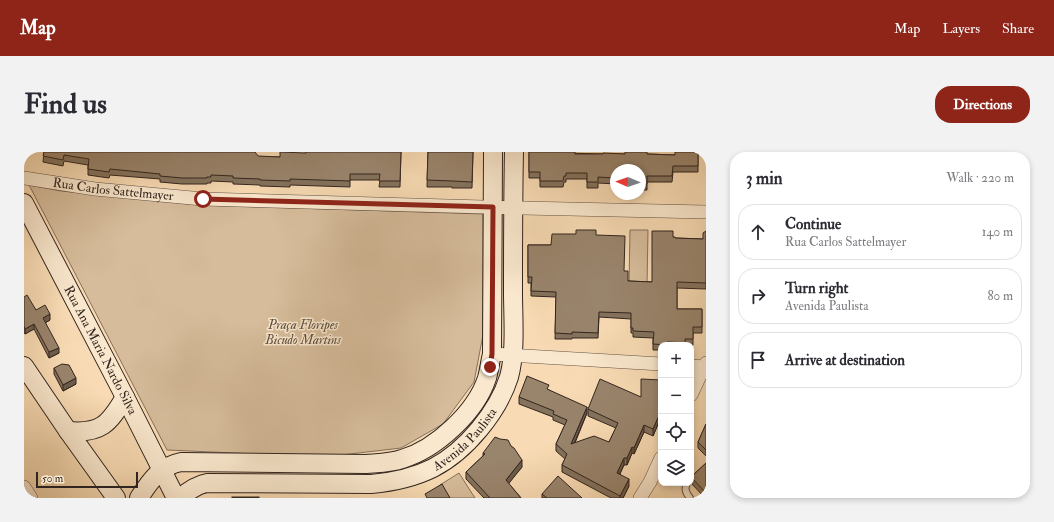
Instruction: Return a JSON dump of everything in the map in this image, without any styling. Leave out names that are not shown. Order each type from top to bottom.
[{"type":"street","name":"Avenida Paulista","points":[[162,469],[170,464],[181,462],[384,463],[403,459],[430,446],[449,432],[462,419],[483,389],[487,379],[492,354],[494,152]]},
{"type":"street","name":"Avenida Paulista","points":[[180,498],[198,485],[207,483],[371,484],[396,481],[432,469],[444,462],[479,429],[488,417],[504,389],[509,377],[512,356],[514,152]]},
{"type":"street","name":"Rua Carlos Sattelmayer","points":[[24,178],[94,189],[203,199],[706,212]]},
{"type":"street","name":"Rua Ana Maria Nardo Silva","points":[[24,204],[176,498]]},
{"type":"street","points":[[492,354],[658,364]]},
{"type":"street","points":[[694,385],[700,365]]},
{"type":"street","points":[[24,366],[116,498]]},
{"type":"street","points":[[68,431],[88,432],[102,426],[116,413],[125,397]]},
{"type":"street","points":[[640,498],[650,482],[658,465]]},
{"type":"street","points":[[139,498],[162,469]]},
{"type":"lane","points":[[685,486],[685,491],[690,498]]},
{"type":"green space","name":"Praça Floripes Bicudo Martins","points":[[29,185],[61,191],[200,205],[483,214],[483,335],[474,382],[443,424],[401,448],[324,457],[167,450]]},
{"type":"green space","points":[[630,230],[648,230],[647,286],[629,286]]},
{"type":"green space","points":[[459,473],[475,498],[448,498],[440,485]]},
{"type":"building","points":[[44,152],[255,152],[258,156],[280,157],[280,152],[401,152],[400,181],[379,181],[380,174],[350,174],[350,181],[290,179],[290,181],[260,180],[233,178],[233,176],[211,175],[211,177],[207,178],[182,178],[160,176],[160,174],[110,169],[109,172],[88,169],[89,159],[64,155],[63,160],[43,156]]},
{"type":"building","points":[[428,152],[473,152],[472,182],[427,180]]},
{"type":"building","points":[[529,152],[625,154],[625,152],[647,152],[647,154],[675,155],[675,152],[698,152],[698,166],[673,166],[672,176],[647,176],[647,184],[646,164],[610,164],[610,178],[598,177],[598,182],[587,182],[587,173],[566,173],[563,181],[540,181],[540,172],[529,172]]},
{"type":"building","points":[[576,230],[596,230],[596,235],[625,236],[624,271],[628,271],[628,281],[652,282],[652,231],[673,231],[673,237],[675,238],[703,239],[703,233],[706,231],[706,283],[677,282],[677,309],[702,309],[702,327],[693,327],[693,339],[685,339],[685,342],[658,342],[658,344],[653,344],[654,332],[633,331],[633,328],[631,328],[631,313],[599,312],[598,333],[555,333],[556,292],[531,291],[532,277],[528,277],[528,245],[551,245],[552,234],[576,234]]},
{"type":"building","points":[[27,295],[36,310],[45,305],[50,314],[43,318],[59,348],[49,352],[34,324],[25,329],[24,297]]},
{"type":"building","points":[[62,364],[69,365],[76,378],[63,385],[54,368]]},
{"type":"building","points":[[527,376],[549,385],[547,389],[587,407],[571,444],[594,436],[609,442],[618,423],[588,409],[600,379],[641,397],[641,379],[658,380],[658,418],[653,429],[644,425],[634,448],[632,447],[627,458],[624,458],[617,473],[629,479],[620,496],[562,465],[567,454],[556,444],[567,420],[553,414],[554,411],[519,397]]},
{"type":"building","points":[[706,424],[706,450],[698,442]]},
{"type":"building","points":[[495,437],[508,440],[522,460],[506,480],[521,498],[490,498],[466,472],[485,454],[483,453]]},
{"type":"building","points":[[706,463],[706,493],[694,480],[694,474]]},
{"type":"building","points":[[558,476],[582,498],[547,498],[542,494]]},
{"type":"building","points":[[442,484],[450,498],[427,498],[425,494]]},
{"type":"building","points":[[259,497],[259,498],[232,498]]},
{"type":"route","points":[[203,199],[493,207],[492,354],[490,367]]}]
